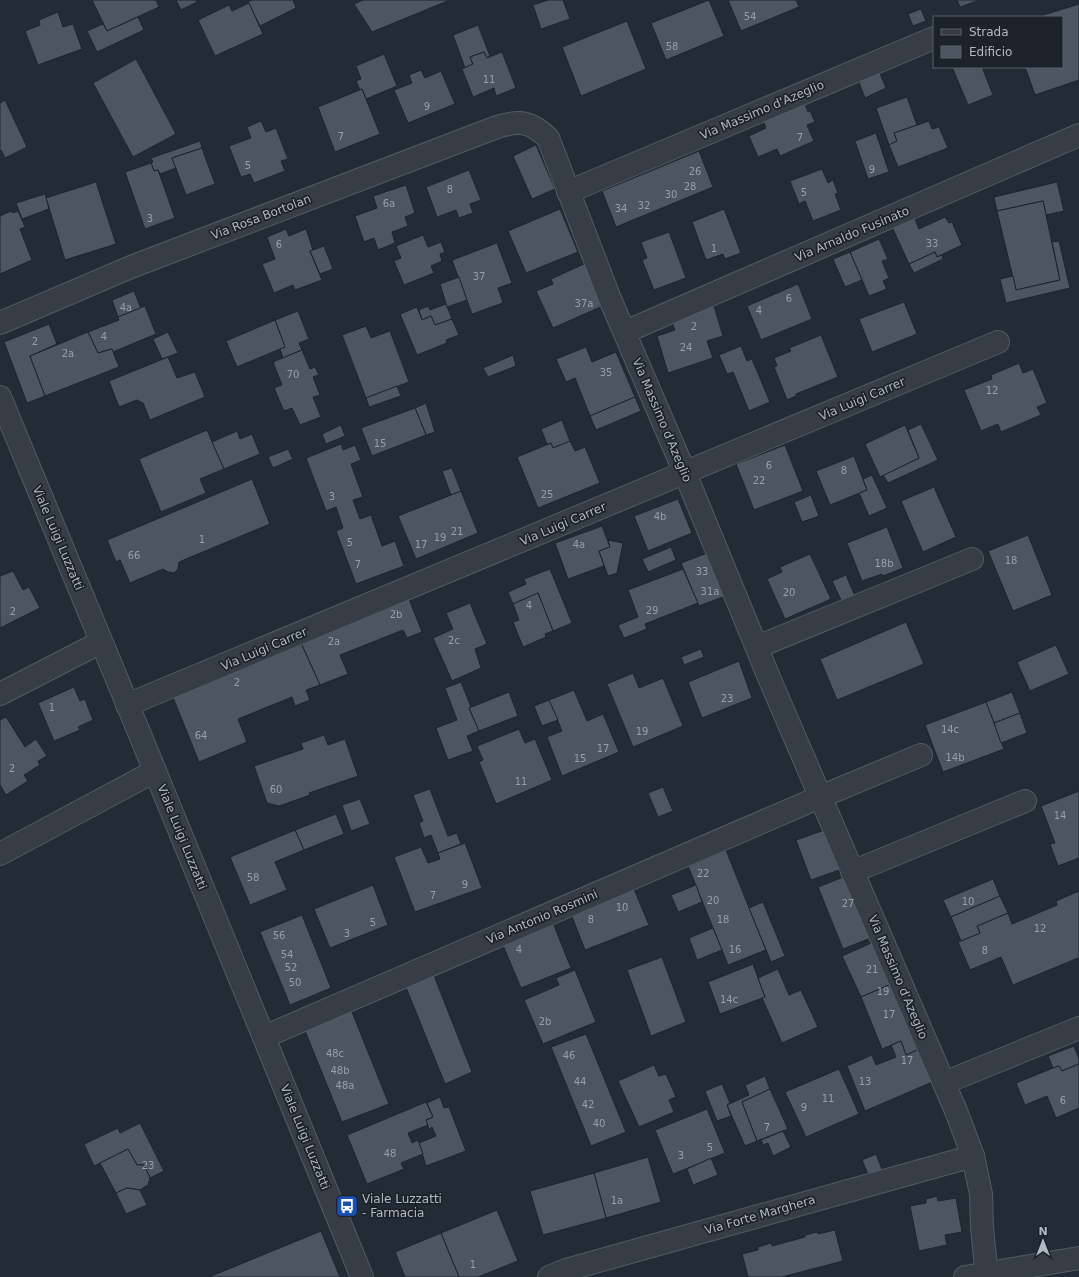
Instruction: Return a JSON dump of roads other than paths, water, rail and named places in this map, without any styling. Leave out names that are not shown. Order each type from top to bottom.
[{"type":"street","name":"Via Massimo d'Azeglio","points":[[568,192],[933,38]]},
{"type":"street","name":"Via Rosa Bortolan","points":[[0,323],[131,267],[489,130],[511,123],[526,123]]},
{"type":"street","name":"Via Massimo d'Azeglio","points":[[526,123],[538,128],[548,138],[568,192],[625,332],[757,647],[852,872],[956,1111],[973,1156],[981,1194],[982,1228],[987,1276]]},
{"type":"street","name":"Via Arnaldo Fusinato","points":[[625,332],[1079,135]]},
{"type":"street","name":"Via Luigi Carrer","points":[[128,705],[998,342]]},
{"type":"street","name":"Viale Luigi Luzzatti","points":[[2,409],[128,705],[362,1277]]},
{"type":"street","points":[[757,647],[972,559]]},
{"type":"street","points":[[0,694],[101,642]]},
{"type":"street","points":[[820,797],[921,755]]},
{"type":"street","points":[[0,854],[155,771]]},
{"type":"street","name":"Via Antonio Rosmini","points":[[264,1037],[820,797]]},
{"type":"street","points":[[852,872],[1025,801]]},
{"type":"street","points":[[944,1083],[1079,1028]]},
{"type":"street","name":"Via Forte Marghera","points":[[549,1277],[574,1268],[973,1156]]},
{"type":"street","points":[[965,1277],[987,1276],[1079,1258]]},
{"type":"place","name":"Viale Luzzatti - Farmacia","points":[[347,1206]]}]
